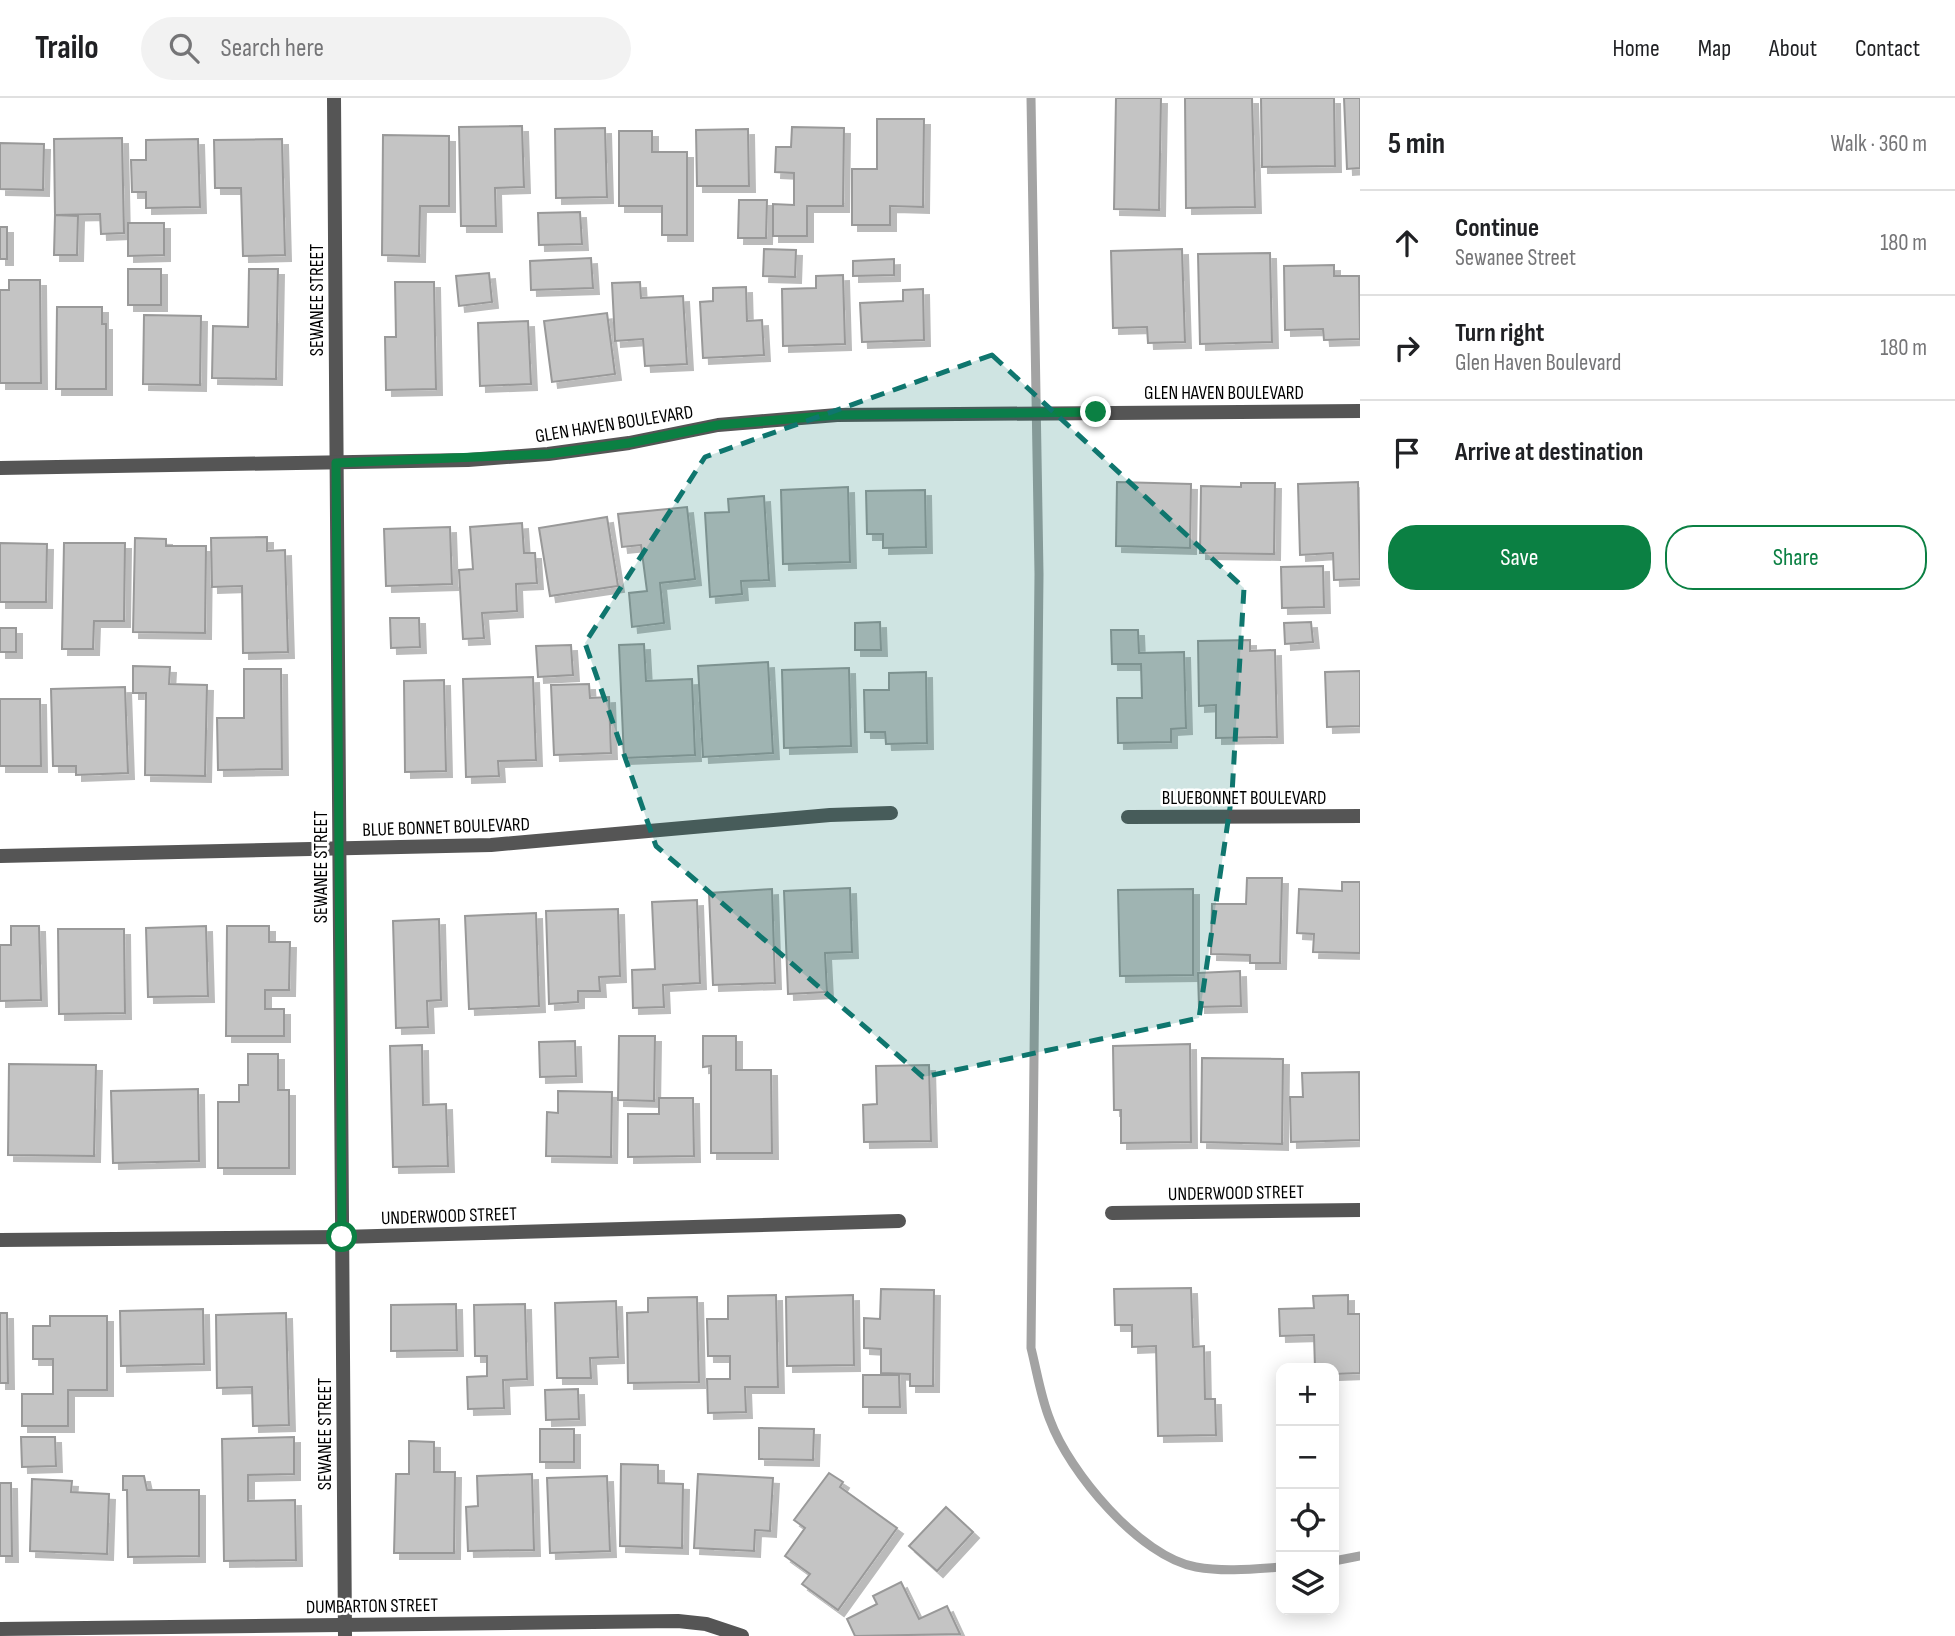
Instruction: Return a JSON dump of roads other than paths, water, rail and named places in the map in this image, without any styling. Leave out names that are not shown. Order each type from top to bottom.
[{"type":"street","name":"SEWANEE STREET","points":[[334,98],[345,1631]]},
{"type":"street","name":"GLEN HAVEN BOULEVARD","points":[[0,468],[336,463],[548,454],[629,443],[718,425],[837,415],[1360,411]]},
{"type":"street","name":"BLUE BONNET BOULEVARD","points":[[0,856],[539,842],[830,815],[891,813]]},
{"type":"street","name":"BLUEBONNET BOULEVARD","points":[[1128,817],[1360,816]]},
{"type":"street","name":"UNDERWOOD STREET","points":[[1112,1213],[1360,1210]]},
{"type":"street","name":"UNDERWOOD STREET","points":[[0,1240],[342,1237],[899,1221]]},
{"type":"street","name":"DUMBARTON STREET","points":[[0,1629],[345,1631],[678,1621],[706,1624],[742,1636]]},
{"type":"waterway","points":[[1031,98],[1039,574],[1031,1348],[1044,1403],[1059,1441],[1090,1487],[1130,1530],[1174,1560],[1196,1567],[1228,1570],[1276,1567]]},
{"type":"waterway","points":[[1339,1560],[1360,1556]]}]
